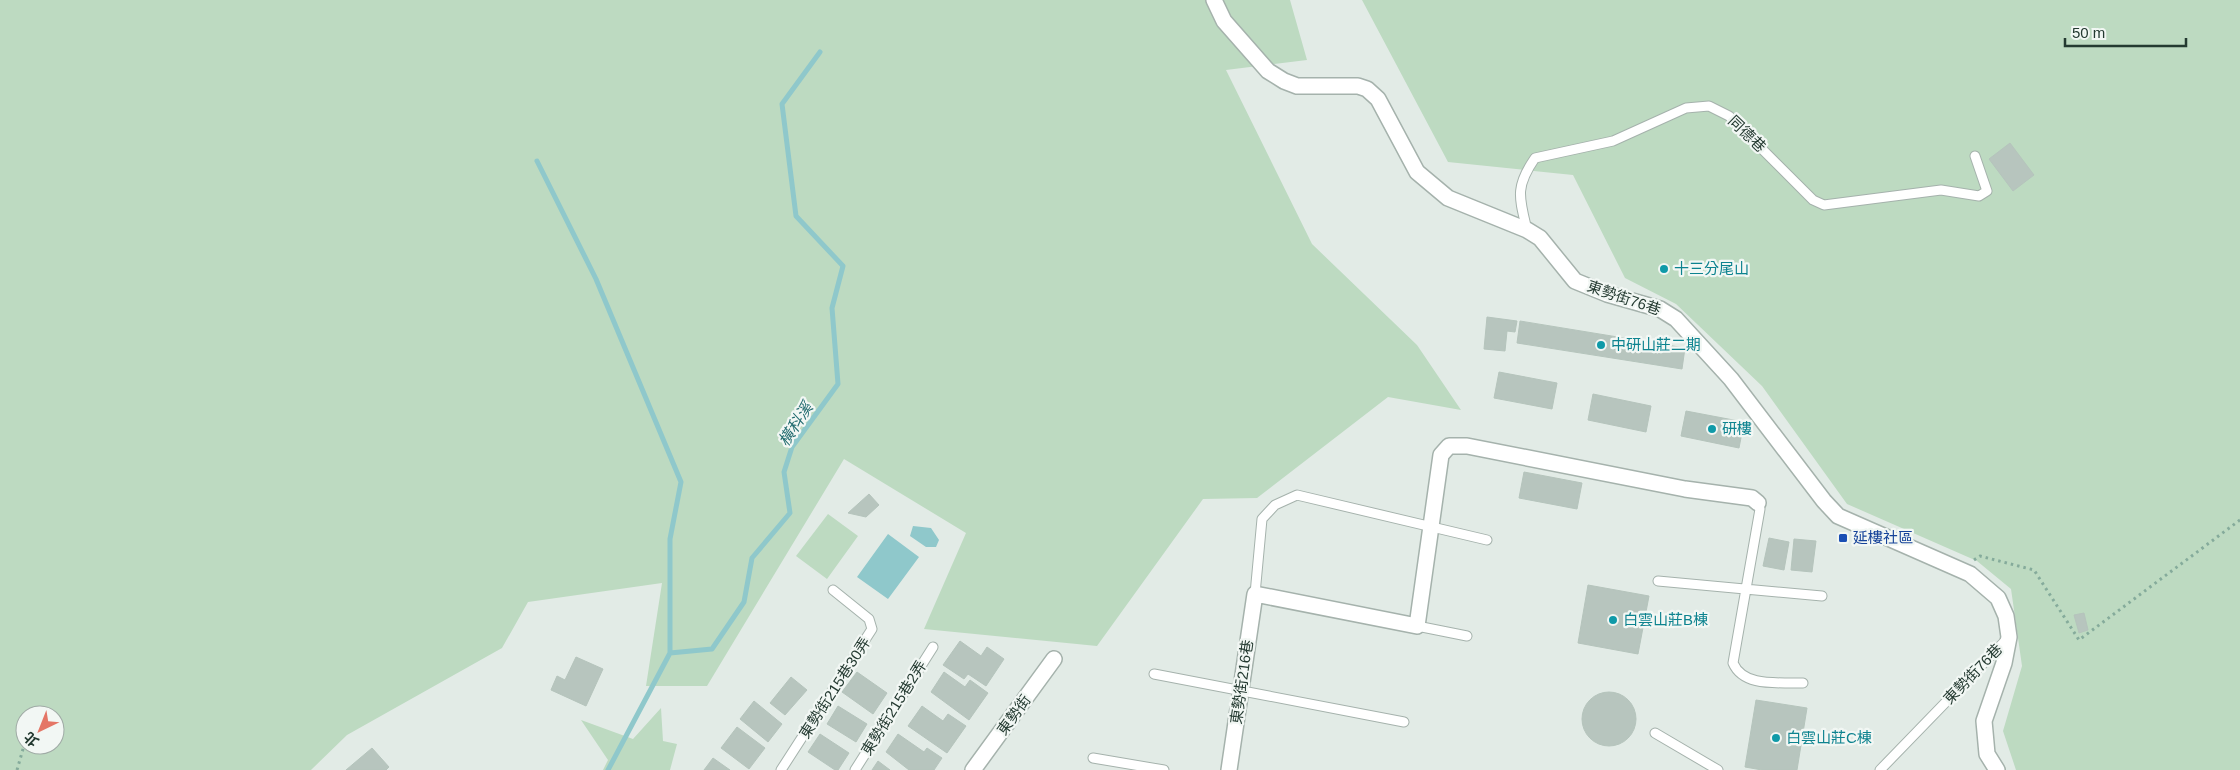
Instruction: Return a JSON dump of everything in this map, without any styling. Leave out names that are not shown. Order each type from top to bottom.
[{"type":"street","name":"東勢街76巷","points":[[1214,0],[1224,21],[1268,71],[1297,86],[1358,86],[1367,89],[1378,99],[1417,172],[1448,198],[1527,230],[1540,238],[1575,281],[1607,294],[1660,309],[1676,319],[1731,379],[1824,501],[1838,516],[1970,574],[1998,598],[2006,616],[2009,637]]},
{"type":"street","points":[[1256,594],[1417,626],[1441,455],[1449,446],[1467,446],[1685,489],[1752,498],[1758,503]]},
{"type":"street","name":"東勢街216巷","points":[[1229,770],[1256,594]]},
{"type":"street","points":[[1997,770],[1987,754],[1984,721],[2004,663],[2009,637]]},
{"type":"street","name":"東勢街","points":[[974,770],[1054,659]]},
{"type":"lane","name":"同德巷","points":[[1527,230],[1520,200],[1523,175],[1535,158],[1613,141],[1686,108],[1708,106],[1729,116],[1813,200],[1824,205],[1941,190],[1979,196],[1987,190],[1975,156]]},
{"type":"lane","points":[[1256,594],[1262,519],[1275,505],[1297,495],[1487,540]]},
{"type":"lane","points":[[1758,503],[1760,509],[1744,589],[1733,663],[1736,671],[1752,681],[1803,683]]},
{"type":"lane","points":[[1658,581],[1822,596]]},
{"type":"lane","name":"東勢街215巷30弄","points":[[781,770],[872,628],[869,619],[833,590]]},
{"type":"lane","points":[[1417,626],[1468,636]]},
{"type":"lane","name":"東勢街76巷","points":[[1880,770],[2009,637]]},
{"type":"lane","name":"東勢街215巷2弄","points":[[855,770],[933,647]]},
{"type":"lane","points":[[1154,674],[1404,722]]},
{"type":"lane","points":[[1656,733],[1718,770]]},
{"type":"lane","points":[[1093,758],[1164,770]]},
{"type":"path","points":[[1962,571],[1980,556],[2034,570],[2079,640],[2240,520]]},
{"type":"path","points":[[17,770],[21,755]]},
{"type":"green space","points":[[0,0],[1290,0],[1307,60],[1226,70],[1312,244],[1417,345],[1461,410],[1388,397],[1257,498],[1203,499],[1097,646],[924,629],[966,533],[844,459],[707,686],[646,686],[662,583],[528,602],[502,648],[347,735],[311,770],[0,770]]},
{"type":"green space","points":[[1362,0],[2240,0],[2240,770],[2016,770],[2003,731],[2022,666],[2011,589],[1977,561],[1847,504],[1762,386],[1676,304],[1625,278],[1573,175],[1448,162]]},
{"type":"green space","points":[[828,514],[858,536],[827,579],[796,556]]},
{"type":"green space","points":[[661,708],[663,741],[677,744],[670,770],[603,770],[608,760],[581,720],[633,739]]},
{"type":"water","points":[[913,526],[931,528],[939,540],[936,547],[926,547],[910,536]]},
{"type":"water","points":[[888,534],[919,557],[888,599],[857,577]]},
{"type":"building","points":[[2010,143],[2034,175],[2013,191],[1989,159]]},
{"type":"building","points":[[1487,317],[1517,321],[1515,332],[1507,331],[1505,351],[1484,349]]},
{"type":"building","name":"中研山莊二期","points":[[1520,321],[1685,348],[1682,369],[1517,343]]},
{"type":"building","points":[[1499,372],[1557,383],[1552,409],[1494,398]]},
{"type":"building","points":[[1593,394],[1651,406],[1646,432],[1588,420]]},
{"type":"building","name":"研樓","points":[[1686,411],[1744,422],[1739,448],[1681,436]]},
{"type":"building","points":[[1524,472],[1582,483],[1577,509],[1519,498]]},
{"type":"building","points":[[869,494],[879,505],[866,517],[848,513]]},
{"type":"building","points":[[1769,538],[1789,542],[1784,570],[1763,566]]},
{"type":"building","points":[[1794,539],[1816,541],[1812,572],[1791,570]]},
{"type":"building","name":"白雲山莊B棟","points":[[1588,585],[1649,596],[1638,654],[1578,643]]},
{"type":"building","points":[[2084,613],[2088,630],[2079,633],[2074,615]]},
{"type":"building","points":[[960,641],[981,656],[987,647],[1004,659],[986,686],[968,674],[964,679],[943,665]]},
{"type":"building","points":[[576,657],[603,669],[586,706],[551,690],[557,676],[565,680]]},
{"type":"building","points":[[857,672],[887,693],[873,714],[842,692]]},
{"type":"building","points":[[944,672],[965,687],[970,680],[988,693],[969,720],[931,692]]},
{"type":"building","points":[[791,677],[807,690],[785,715],[770,703]]},
{"type":"building","points":[[1604,692],[1614,692],[1624,696],[1632,704],[1636,719],[1632,734],[1624,742],[1614,746],[1604,746],[1594,742],[1586,734],[1582,724],[1582,714],[1586,704],[1594,696]]},
{"type":"building","name":"白雲山莊C棟","points":[[1756,700],[1807,708],[1797,770],[1762,770],[1745,767]]},
{"type":"building","points":[[754,701],[782,724],[768,742],[740,719]]},
{"type":"building","points":[[838,706],[867,724],[856,742],[827,724]]},
{"type":"building","points":[[922,706],[943,721],[948,714],[966,726],[947,753],[908,726]]},
{"type":"building","points":[[737,727],[765,748],[749,769],[721,748]]},
{"type":"building","points":[[820,734],[849,753],[838,770],[835,770],[808,752]]},
{"type":"building","points":[[898,734],[924,752],[927,748],[942,758],[934,770],[909,770],[886,752]]},
{"type":"building","points":[[372,748],[389,767],[386,770],[346,770]]},
{"type":"building","points":[[713,758],[730,770],[704,770]]},
{"type":"building","points":[[878,761],[890,770],[872,770]]},
{"type":"waterway","name":"橫科溪","points":[[608,770],[670,653],[712,649],[744,602],[752,558],[790,513],[784,472],[792,447],[838,384],[832,308],[843,266],[796,216],[782,104],[820,52]]},
{"type":"waterway","points":[[537,161],[596,279],[681,482],[670,539],[670,653]]},
{"type":"place","name":"十三分尾山","points":[[1664,269]]},
{"type":"place","name":"中研山莊二期","points":[[1601,345]]},
{"type":"place","name":"研樓","points":[[1712,429]]},
{"type":"place","name":"延樓社區","points":[[1843,538]]},
{"type":"place","name":"白雲山莊B棟","points":[[1613,620]]},
{"type":"place","name":"白雲山莊C棟","points":[[1776,738]]}]
